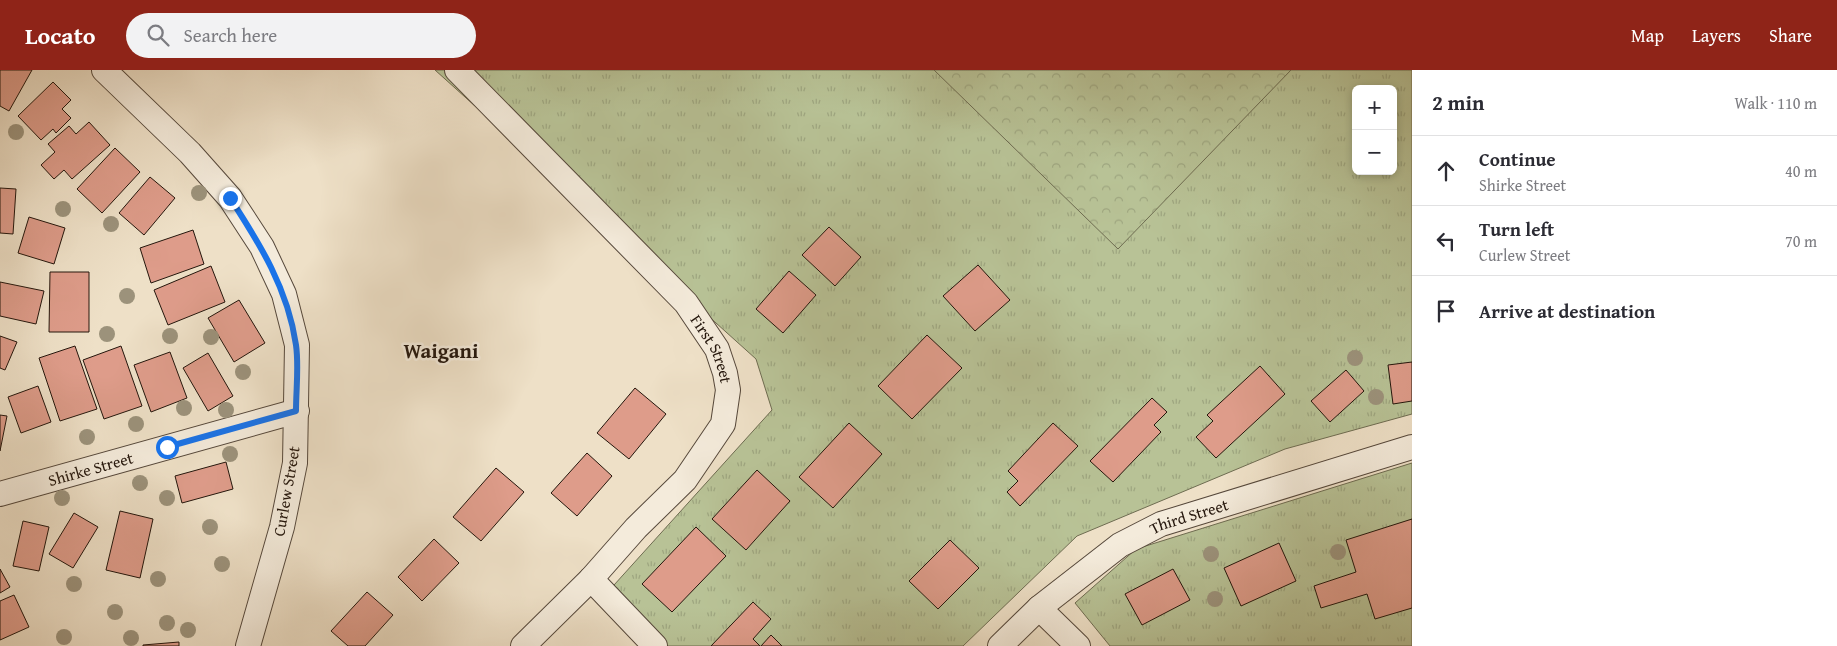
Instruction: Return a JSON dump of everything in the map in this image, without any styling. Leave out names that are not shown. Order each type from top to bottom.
[{"type":"street","name":"Curlew Street","points":[[104,70],[203,168],[230,198],[262,247],[284,294],[296,345],[295,463],[282,527],[248,646]]},
{"type":"street","name":"First Street","points":[[457,70],[686,303],[717,350],[726,372],[728,390],[723,424],[685,480],[636,528],[591,580],[522,646]]},
{"type":"street","name":"Shirke Street","points":[[0,494],[296,411]]},
{"type":"street","name":"Third Street","points":[[1000,646],[1039,608],[1120,545],[1161,524],[1412,447]]},
{"type":"street","points":[[591,580],[655,646]]},
{"type":"street","points":[[1039,608],[1078,646]]},
{"type":"green space","points":[[435,70],[1412,70],[1412,414],[1285,449],[1077,536],[963,646],[663,646],[605,595],[772,410],[756,359]]},
{"type":"green space","points":[[934,70],[1291,70],[1118,249]]},
{"type":"green space","points":[[1412,463],[1412,646],[1110,646],[1075,603],[1136,549]]},
{"type":"building","points":[[0,70],[32,70],[9,111],[0,106]]},
{"type":"building","points":[[53,82],[71,100],[62,109],[71,118],[56,133],[53,129],[41,140],[18,116]]},
{"type":"building","points":[[89,122],[110,145],[72,179],[64,170],[54,179],[41,165],[55,152],[48,144],[69,126],[76,134]]},
{"type":"building","points":[[115,148],[140,172],[102,213],[77,189]]},
{"type":"building","points":[[150,177],[175,198],[144,235],[119,213]]},
{"type":"building","points":[[0,188],[16,189],[13,234],[0,233]]},
{"type":"building","points":[[29,217],[65,228],[54,264],[18,253]]},
{"type":"building","points":[[829,227],[861,257],[835,286],[802,255]]},
{"type":"building","points":[[193,230],[204,264],[151,283],[140,248]]},
{"type":"building","points":[[978,265],[1010,300],[975,331],[943,296]]},
{"type":"building","points":[[211,266],[225,302],[168,325],[154,290]]},
{"type":"building","points":[[789,271],[816,295],[783,333],[756,309]]},
{"type":"building","points":[[50,272],[89,272],[89,332],[49,332]]},
{"type":"building","points":[[0,282],[44,291],[36,324],[0,316]]},
{"type":"building","points":[[239,300],[265,343],[234,362],[208,318]]},
{"type":"building","points":[[927,335],[962,368],[912,419],[878,386]]},
{"type":"building","points":[[0,336],[17,342],[5,370],[0,368]]},
{"type":"building","points":[[75,346],[97,409],[60,421],[39,358]]},
{"type":"building","points":[[121,346],[142,406],[104,419],[83,360]]},
{"type":"building","points":[[170,352],[187,398],[151,412],[134,365]]},
{"type":"building","points":[[208,353],[233,396],[208,411],[183,368]]},
{"type":"building","points":[[1412,362],[1412,401],[1393,404],[1388,365]]},
{"type":"building","points":[[1260,366],[1285,394],[1216,458],[1196,437],[1213,421],[1207,415]]},
{"type":"building","points":[[1346,370],[1364,391],[1330,422],[1311,401]]},
{"type":"building","points":[[38,386],[51,422],[21,433],[8,397]]},
{"type":"building","points":[[635,388],[666,414],[629,459],[597,433]]},
{"type":"building","points":[[1152,398],[1167,412],[1154,425],[1161,432],[1113,482],[1090,461]]},
{"type":"building","points":[[0,415],[7,416],[0,451]]},
{"type":"building","points":[[849,423],[882,454],[833,508],[799,477]]},
{"type":"building","points":[[1053,423],[1078,446],[1020,506],[1007,492],[1018,481],[1008,471]]},
{"type":"building","points":[[587,453],[612,476],[577,516],[551,493]]},
{"type":"building","points":[[226,462],[233,489],[182,503],[175,476]]},
{"type":"building","points":[[496,468],[524,492],[481,541],[453,517]]},
{"type":"building","points":[[757,470],[790,501],[746,550],[712,519]]},
{"type":"building","points":[[120,511],[153,519],[140,578],[106,570]]},
{"type":"building","points":[[74,513],[98,527],[73,568],[49,554]]},
{"type":"building","points":[[1412,519],[1412,608],[1375,619],[1367,594],[1321,608],[1314,586],[1356,572],[1346,540]]},
{"type":"building","points":[[23,521],[49,527],[39,571],[13,566]]},
{"type":"building","points":[[696,527],[726,556],[672,612],[642,584]]},
{"type":"building","points":[[434,539],[459,563],[422,601],[398,577]]},
{"type":"building","points":[[950,540],[979,568],[938,609],[909,581]]},
{"type":"building","points":[[1279,543],[1296,581],[1241,606],[1224,568]]},
{"type":"building","points":[[0,569],[10,587],[0,593]]},
{"type":"building","points":[[1173,569],[1190,600],[1142,625],[1125,594]]},
{"type":"building","points":[[367,592],[393,615],[365,646],[348,646],[331,631]]},
{"type":"building","points":[[14,595],[29,627],[0,640],[0,601]]},
{"type":"building","points":[[753,602],[771,619],[753,639],[760,646],[711,646]]},
{"type":"building","points":[[771,635],[782,646],[761,646]]},
{"type":"building","points":[[179,642],[179,646],[143,646],[143,645]]},
{"type":"district","name":"Waigani","points":[[441,351]]},
{"type":"route","points":[[167,447],[296,411],[296,345],[284,294],[262,247],[230,198]]}]
